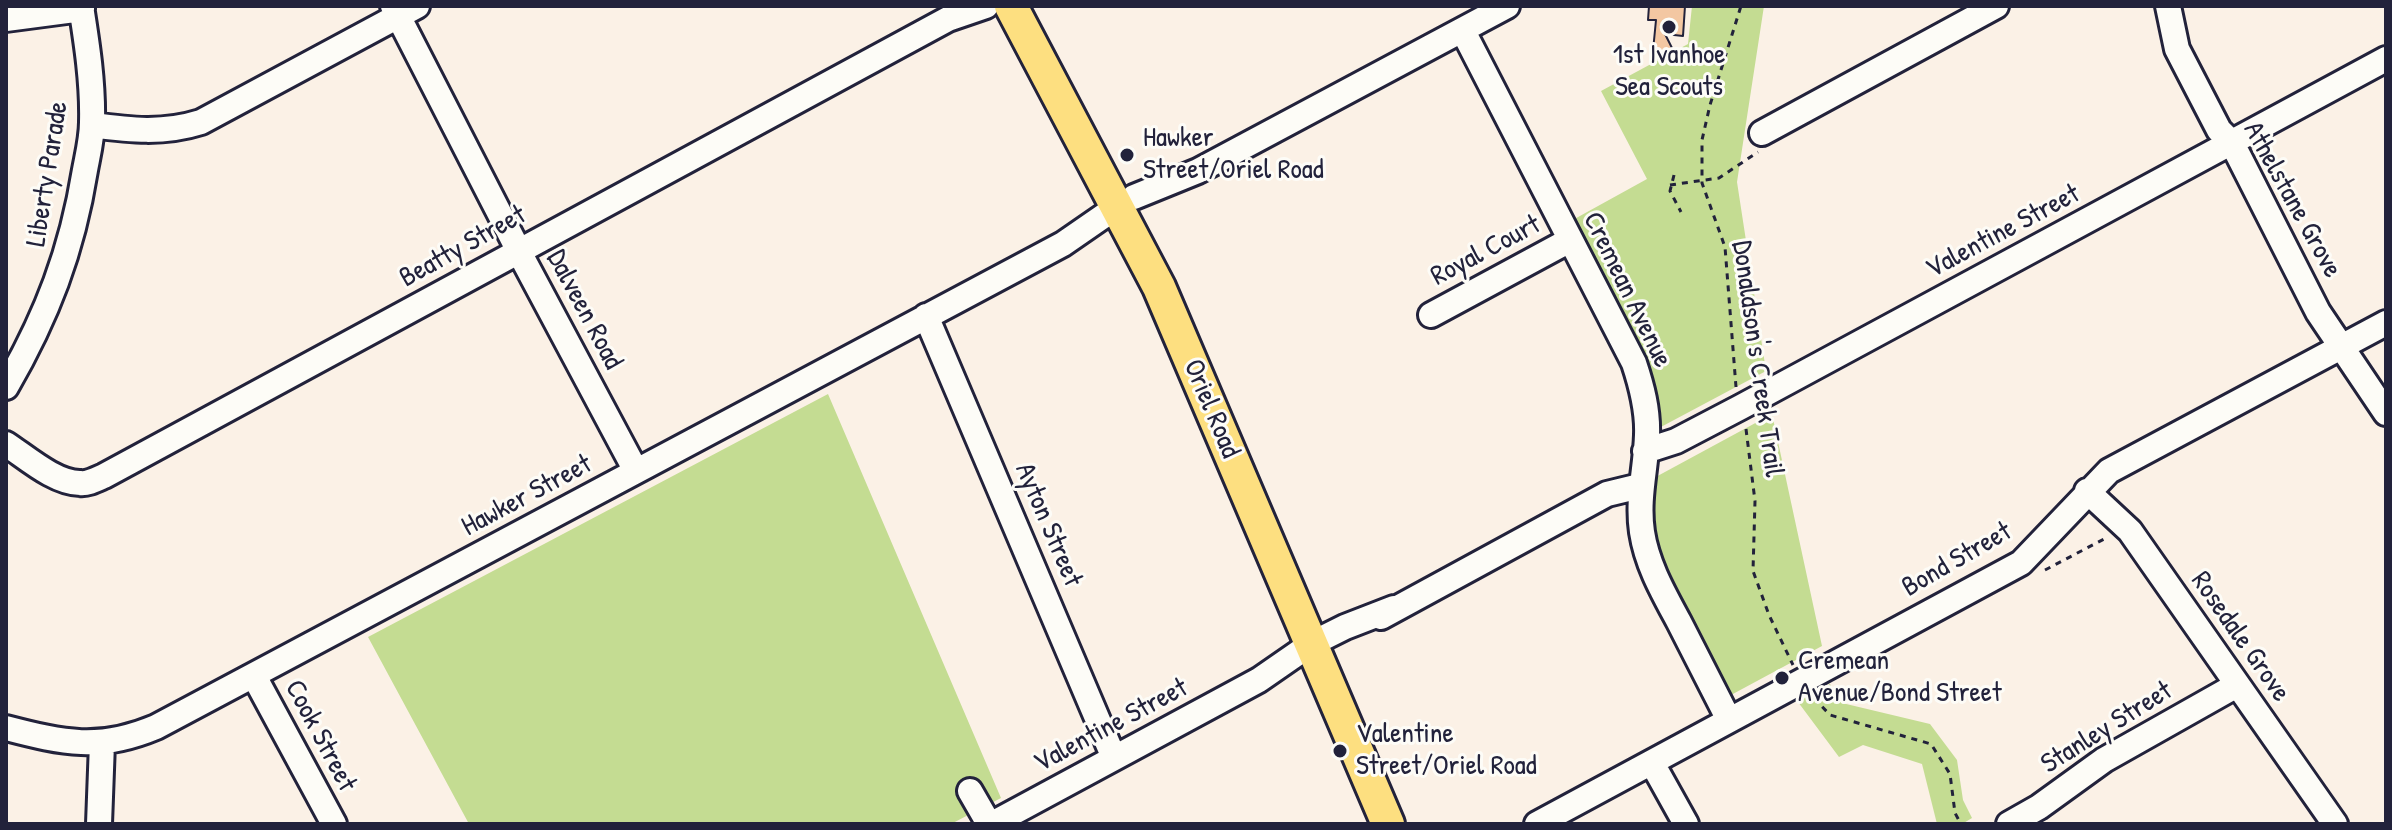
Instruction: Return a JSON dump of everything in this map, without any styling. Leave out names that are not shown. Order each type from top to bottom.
[{"type":"main road","name":"Oriel Road","points":[[1011,6],[1130,208]]},
{"type":"main road","name":"Oriel Road","points":[[1032,6],[1130,208],[1159,287],[1407,824]]},
{"type":"main road","name":"Oriel Road","points":[[1323,647],[1388,824]]},
{"type":"street","name":"Beatty Street","points":[[6,444],[56,476],[72,482],[83,484],[104,476],[957,13],[986,6]]},
{"type":"street","name":"Hawker Street","points":[[6,728],[58,742],[102,743],[125,739],[156,727],[1063,244],[1109,228],[1130,208],[1507,6]]},
{"type":"street","points":[[1763,141],[1996,6]]},
{"type":"street","name":"Athelstane Grove","points":[[2168,6],[2177,49],[2219,130],[2232,143],[2318,312],[2386,413]]},
{"type":"street","points":[[6,19],[82,7]]},
{"type":"street","name":"Liberty Parade","points":[[6,387],[47,309],[75,224],[92,125],[92,91],[82,7]]},
{"type":"street","points":[[92,125],[139,131],[182,128],[201,122],[402,9]]},
{"type":"street","name":"Dalveen Road","points":[[402,9],[518,251],[636,471]]},
{"type":"street","name":"Cremean Avenue","points":[[1463,31],[1634,363],[1644,399],[1647,436],[1640,486],[1640,521],[1648,559],[1729,720]]},
{"type":"street","name":"Valentine Street","points":[[1645,451],[1676,441],[1741,407],[2386,59]]},
{"type":"street","name":"Royal Court","points":[[1431,315],[1570,240]]},
{"type":"street","name":"Ayton Street","points":[[926,316],[1114,758]]},
{"type":"street","name":"Bond Street","points":[[1537,824],[1729,720],[1798,674],[2021,563],[2109,471],[2386,323]]},
{"type":"street","name":"Valentine Street","points":[[991,824],[1259,680],[1301,667],[1323,647],[1607,494],[1640,486]]},
{"type":"street","name":"Rosedale Grove","points":[[2087,491],[2130,531],[2335,824]]},
{"type":"street","name":"Cook Street","points":[[254,676],[334,824]]},
{"type":"street","name":"Stanley Street","points":[[2009,824],[2039,807],[2104,760],[2237,685]]},
{"type":"street","points":[[99,824],[102,743]]},
{"type":"street","points":[[1652,763],[1686,824]]},
{"type":"street","points":[[970,791],[991,824]]},
{"type":"path","name":"Donaldson's Creek Trail","points":[[1741,6],[1702,140],[1702,181],[1725,247],[1736,389],[1755,501],[1753,571],[1769,615],[1798,674],[1818,704],[1830,715],[1931,744],[1950,774],[1955,813],[1961,824]]},
{"type":"path","points":[[1670,185],[1702,181],[1729,173],[1763,141]]},
{"type":"path","points":[[1674,175],[1670,185],[1672,198],[1681,212]]},
{"type":"path","points":[[2038,573],[2110,536]]},
{"type":"green space","points":[[1692,6],[1764,6],[1737,182],[1766,371],[1659,428],[1569,222],[1647,179],[1601,91],[1688,44]]},
{"type":"green space","points":[[828,394],[1001,798],[951,824],[469,824],[368,637]]},
{"type":"green space","points":[[1772,414],[1822,646],[1731,695],[1721,685],[1655,556],[1649,498],[1652,479]]},
{"type":"green space","points":[[1830,684],[1842,703],[1930,724],[1957,760],[1963,800],[1972,818],[1962,824],[1937,824],[1922,764],[1863,745],[1839,757],[1798,702]]},
{"type":"building","name":"1st Ivanhoe Sea Scouts","points":[[1649,6],[1685,6],[1683,36],[1665,34],[1673,50],[1652,61],[1656,20],[1648,20]]},
{"type":"place","name":"1st Ivanhoe Sea Scouts","points":[[1669,27]]},
{"type":"place","name":"Hawker Street/Oriel Road","points":[[1127,155]]},
{"type":"place","name":"Cremean Avenue/Bond Street","points":[[1782,678]]},
{"type":"place","name":"Valentine Street/Oriel Road","points":[[1340,751]]}]
